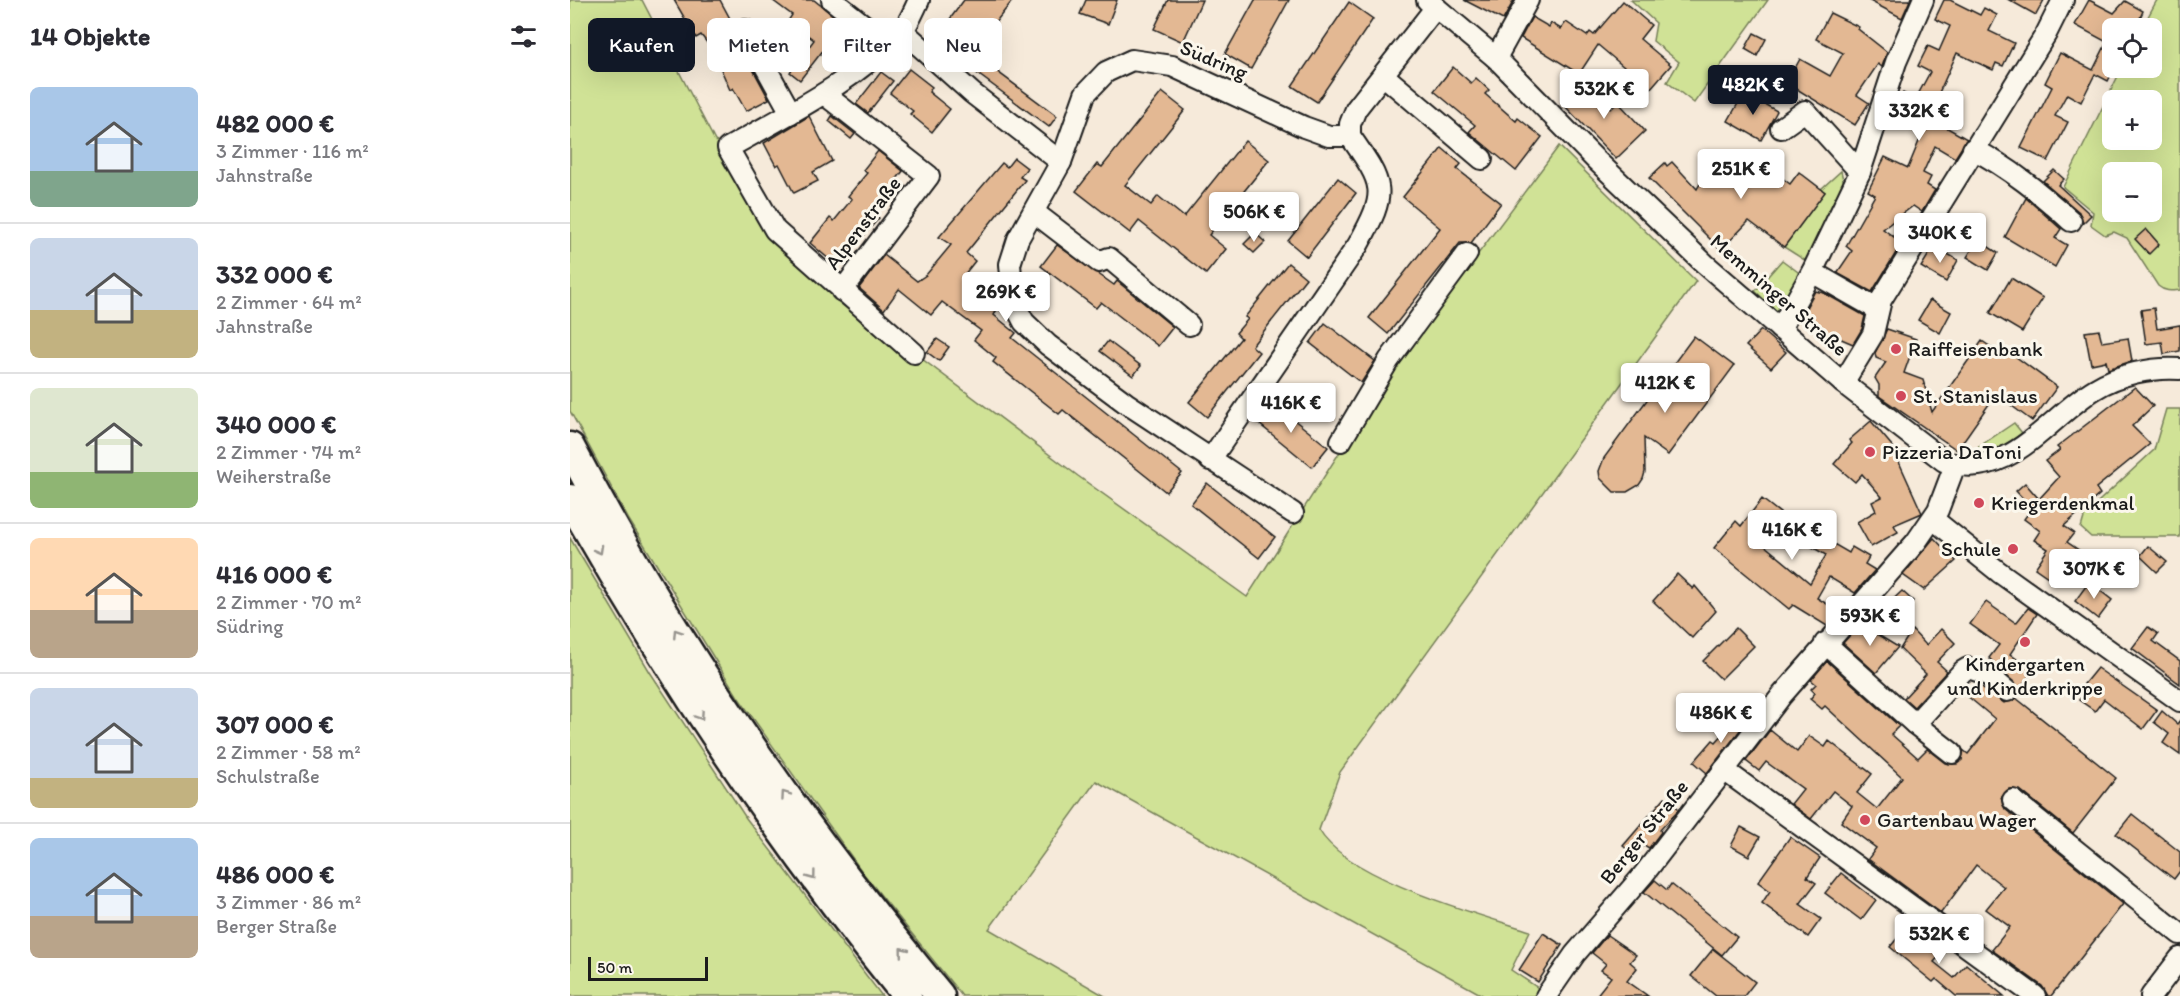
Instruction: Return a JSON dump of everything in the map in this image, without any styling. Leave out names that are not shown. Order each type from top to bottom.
[{"type":"highway","points":[[570,447],[666,615],[743,734],[827,854],[940,996]]},
{"type":"highway","points":[[570,499],[653,642],[712,733],[788,844],[907,996]]},
{"type":"street","points":[[832,0],[855,18]]},
{"type":"street","name":"Alpenstraße","points":[[910,18],[919,0]]},
{"type":"street","points":[[1496,58],[1528,0]]},
{"type":"street","points":[[1780,330],[1812,272],[1860,172],[1896,62],[1923,0]]},
{"type":"street","points":[[1843,383],[1873,334],[1877,309],[1973,149],[2042,41],[2063,0]]},
{"type":"street","points":[[1210,460],[1358,245],[1377,211],[1381,191],[1368,162],[1350,136],[1350,123],[1356,109],[1383,75],[1432,3]]},
{"type":"street","name":"Memminger Straße","points":[[1432,3],[1496,58],[1611,174],[1780,330],[1935,456],[1954,465]]},
{"type":"street","points":[[912,39],[972,93],[1061,162]]},
{"type":"street","name":"Südring","points":[[1293,513],[1126,403],[1048,345],[1024,322],[1013,301],[1010,264],[1018,239],[1035,213],[1061,162],[1085,94],[1106,72],[1132,60],[1172,66],[1304,127],[1329,136],[1350,136]]},
{"type":"street","points":[[768,72],[791,113]]},
{"type":"street","name":"Alpenstraße","points":[[856,72],[824,94],[728,148],[776,230],[914,353]]},
{"type":"street","points":[[1383,75],[1482,159]]},
{"type":"street","name":"Alpenstraße","points":[[824,94],[929,176],[842,291]]},
{"type":"street","points":[[1781,129],[1805,111],[1860,172]]},
{"type":"street","points":[[1973,149],[2001,164],[2026,182],[2071,221]]},
{"type":"street","points":[[1035,213],[1099,262],[1109,258],[1189,325]]},
{"type":"street","points":[[1341,441],[1389,360],[1467,254]]},
{"type":"street","points":[[1812,272],[1877,309]]},
{"type":"street","points":[[1954,465],[1976,466],[2011,454],[2086,395],[2106,383],[2151,370],[2180,369]]},
{"type":"street","name":"Berger Straße","points":[[1546,996],[1587,938],[1644,874],[1825,643],[1869,597],[1933,519],[1954,465]]},
{"type":"street","points":[[1933,519],[2000,572],[2180,701]]},
{"type":"street","points":[[1825,643],[1915,724],[1952,753]]},
{"type":"street","points":[[1915,724],[1968,668],[1987,674],[2007,691]]},
{"type":"street","points":[[1724,770],[2035,996]]},
{"type":"street","points":[[2013,800],[2180,934]]},
{"type":"street","points":[[2151,996],[2180,957]]},
{"type":"green space","points":[[570,0],[642,0],[651,18],[588,18],[588,72],[679,72],[715,141],[722,145],[772,242],[828,285],[832,297],[909,356],[918,356],[1078,476],[1247,597],[1400,358],[1559,146],[1696,281],[1340,772],[1319,830],[1334,847],[1356,864],[1384,879],[1447,904],[1530,931],[1511,970],[1541,990],[1538,996],[1484,996],[1096,781],[989,929],[1105,996],[962,996],[863,873],[738,697],[629,520],[570,411]]},
{"type":"green space","points":[[1631,0],[1768,0],[1694,103],[1667,82],[1679,62],[1653,41],[1656,23]]},
{"type":"green space","points":[[2157,0],[2180,0],[2180,290],[2171,291],[2158,286],[2127,238],[2114,232],[2105,235],[2091,225],[2093,212],[2063,187],[2102,108],[2102,150],[2162,150],[2162,90],[2111,90],[2117,78],[2162,78],[2162,18],[2147,18]]},
{"type":"green space","points":[[1841,171],[1844,184],[1809,263],[1784,247],[1825,192],[1821,189]]},
{"type":"green space","points":[[1782,260],[1806,278],[1784,318],[1755,291]]},
{"type":"green space","points":[[2166,409],[2180,409],[2180,537],[2091,537],[2081,528],[2085,514],[2154,450]]},
{"type":"green space","points":[[2014,423],[2022,433],[2011,441],[1984,453],[1971,452]]},
{"type":"green space","points":[[570,538],[650,672],[746,818],[882,996],[570,996]]},
{"type":"building","points":[[674,0],[720,0],[730,18],[707,18],[707,43],[701,35],[696,38],[695,36],[695,18],[684,18]]},
{"type":"building","points":[[772,0],[814,0],[836,18],[822,18],[822,52],[810,67],[810,45],[814,40],[810,37],[810,18],[790,18],[792,15]]},
{"type":"building","points":[[964,0],[1013,0],[999,18],[951,18]]},
{"type":"building","points":[[1086,0],[1117,0],[1108,24],[1080,14]]},
{"type":"building","points":[[1168,0],[1202,0],[1183,42],[1154,29]]},
{"type":"building","points":[[1255,0],[1289,0],[1251,69],[1225,54]]},
{"type":"building","points":[[1464,0],[1514,0],[1503,20]]},
{"type":"building","points":[[1868,0],[1910,0],[1902,18]]},
{"type":"building","points":[[1944,0],[1950,0],[1980,15],[1984,8],[1997,15],[1989,31],[2014,43],[2003,66],[1996,63],[1993,70],[1957,53],[1928,117],[1967,139],[1955,158],[1935,146],[1923,173],[1931,177],[1927,185],[1935,190],[1922,212],[1913,206],[1883,229],[1902,243],[1872,292],[1837,273],[1852,251],[1846,246],[1875,195],[1868,191],[1885,157],[1908,168],[1922,134],[1892,119],[1895,113],[1893,111],[1903,93],[1915,100],[1930,72],[1918,66],[1928,46],[1939,51],[1950,26],[1935,19]]},
{"type":"building","points":[[2009,0],[2044,0],[2036,15]]},
{"type":"building","points":[[2089,0],[2114,13],[2125,1],[2143,11],[2140,18],[2102,18],[2102,39],[2075,25]]},
{"type":"building","points":[[1623,1],[1651,25],[1640,39],[1671,65],[1650,89],[1598,45],[1579,74],[1521,38],[1532,17],[1549,27],[1551,23],[1561,29],[1566,22],[1587,36],[1590,32],[1594,35]]},
{"type":"building","points":[[1349,2],[1373,19],[1317,102],[1292,86]]},
{"type":"building","points":[[1830,13],[1859,27],[1858,29],[1887,52],[1882,67],[1878,64],[1857,95],[1869,103],[1855,125],[1787,83],[1800,59],[1830,76],[1843,53],[1816,39]]},
{"type":"building","points":[[1754,33],[1766,39],[1757,56],[1745,49]]},
{"type":"building","points":[[2102,52],[2102,78],[2095,74],[2081,102],[2067,94],[2055,116],[2068,122],[2048,161],[2021,148],[2052,87],[2045,83],[2060,53],[2093,70]]},
{"type":"building","points":[[1453,67],[1471,83],[1476,78],[1489,90],[1485,94],[1516,121],[1518,118],[1542,137],[1516,171],[1469,132],[1475,125],[1434,91]]},
{"type":"building","points":[[912,71],[932,87],[929,92],[950,109],[932,132],[910,114],[913,111],[890,93],[907,72]]},
{"type":"building","points":[[722,72],[754,72],[769,99],[746,111],[733,88],[730,90]]},
{"type":"building","points":[[790,72],[806,72],[800,80]]},
{"type":"building","points":[[881,72],[893,81],[868,113],[856,104]]},
{"type":"building","points":[[975,72],[998,72],[1057,116],[1049,127]]},
{"type":"building","points":[[1584,82],[1611,109],[1618,102],[1645,131],[1616,159],[1562,103]]},
{"type":"building","points":[[1162,92],[1185,110],[1125,185],[1151,205],[1158,196],[1184,217],[1245,141],[1269,160],[1209,235],[1226,249],[1206,274],[1139,221],[1130,233],[1076,191],[1097,164],[1102,167]]},
{"type":"building","points":[[1744,93],[1777,111],[1761,140],[1728,121]]},
{"type":"building","points":[[809,116],[832,161],[813,172],[818,181],[794,193],[779,164],[776,166],[764,143]]},
{"type":"building","points":[[832,116],[855,134],[851,139],[829,121]]},
{"type":"building","points":[[1442,148],[1461,164],[1457,169],[1501,203],[1471,243],[1460,243],[1388,334],[1369,318],[1440,228],[1403,197]]},
{"type":"building","points":[[878,151],[903,171],[889,189],[892,191],[874,214],[879,218],[837,266],[810,243],[830,218],[834,221],[852,199],[848,196],[867,173],[863,170]]},
{"type":"building","points":[[1754,157],[1790,184],[1799,172],[1825,192],[1784,247],[1749,221],[1721,250],[1649,178],[1665,163],[1667,166],[1672,162],[1697,189],[1714,159],[1741,175]]},
{"type":"building","points":[[1014,158],[1027,168],[1020,177],[1025,180],[966,253],[975,261],[964,275],[1001,302],[994,315],[1016,333],[1012,338],[1182,473],[1166,492],[1063,410],[1059,414],[993,362],[996,358],[974,340],[981,331],[942,302],[931,315],[899,289],[884,310],[859,288],[884,255],[917,281],[926,275],[951,245],[939,237],[1002,163],[1007,167]]},
{"type":"building","points":[[2054,170],[2064,179],[2058,185],[2091,215],[2082,224],[2079,212],[2043,181]]},
{"type":"building","points":[[1338,178],[1356,193],[1307,257],[1288,241]]},
{"type":"building","points":[[2026,198],[2061,229],[2055,238],[2067,245],[2055,267],[2005,237]]},
{"type":"building","points":[[2146,229],[2159,244],[2149,254],[2135,239]]},
{"type":"building","points":[[1255,233],[1265,242],[1254,253],[1244,244]]},
{"type":"building","points":[[1978,240],[1998,253],[1988,270],[1967,257]]},
{"type":"building","points":[[1057,245],[1114,285],[1117,281],[1173,327],[1158,346],[1101,302],[1096,308],[1041,266]]},
{"type":"building","points":[[1934,246],[1958,260],[1946,282],[1921,267]]},
{"type":"building","points":[[1288,263],[1306,278],[1252,346],[1259,352],[1207,417],[1189,402],[1241,338],[1236,333],[1248,319],[1245,317]]},
{"type":"building","points":[[2011,278],[2043,298],[2022,332],[1990,313]]},
{"type":"building","points":[[1815,291],[1824,293],[1865,316],[1862,329],[1853,344],[1799,321]]},
{"type":"building","points":[[1930,300],[1951,312],[1940,333],[1918,320]]},
{"type":"building","points":[[2154,308],[2157,329],[2180,325],[2180,351],[2164,354],[2162,342],[2146,344],[2141,310]]},
{"type":"building","points":[[1325,323],[1375,361],[1361,383],[1310,343]]},
{"type":"building","points":[[1887,329],[1916,339],[1904,373],[1923,380],[1932,412],[1982,341],[2004,356],[2008,351],[2057,387],[2032,421],[1996,394],[1957,450],[1879,396],[1879,385],[1875,378],[1886,362],[1876,358],[1875,353]]},
{"type":"building","points":[[1761,330],[1786,352],[1771,368],[1746,346]]},
{"type":"building","points":[[2099,330],[2102,342],[2128,338],[2132,361],[2108,369],[2106,361],[2091,364],[2085,332]]},
{"type":"building","points":[[1694,336],[1734,366],[1668,455],[1644,438],[1645,472],[1643,479],[1639,485],[1627,492],[1614,492],[1600,478],[1599,471],[1604,458]]},
{"type":"building","points":[[937,339],[949,347],[939,361],[927,352]]},
{"type":"building","points":[[1108,341],[1141,366],[1133,376],[1100,351]]},
{"type":"building","points":[[2135,387],[2153,406],[2132,426],[2150,444],[2096,488],[2100,494],[2064,526],[2074,533],[2067,542],[2080,551],[2075,559],[2095,574],[2087,585],[2067,570],[2058,584],[2035,568],[2048,549],[2034,540],[2040,531],[2024,519],[2032,508],[2016,491],[2025,483],[2039,499],[2059,477],[2045,461],[2060,450],[2057,447]]},
{"type":"building","points":[[1273,403],[1328,447],[1312,467],[1253,419],[1261,408],[1267,412]]},
{"type":"building","points":[[1871,421],[1903,459],[1899,462],[1922,513],[1894,525],[1898,532],[1871,547],[1857,522],[1876,511],[1872,502],[1882,497],[1862,474],[1855,482],[1834,464],[1852,443],[1849,440]]},
{"type":"building","points":[[1207,483],[1275,537],[1259,558],[1191,504]]},
{"type":"building","points":[[1762,499],[1803,531],[1808,529],[1849,553],[1852,547],[1869,557],[1865,564],[1875,570],[1855,593],[1829,577],[1817,598],[1837,610],[1827,626],[1793,605],[1789,609],[1714,548],[1736,521],[1741,526]],"holes":[[[1778,527],[1826,555],[1810,583],[1764,545]]]},
{"type":"building","points":[[1934,538],[1956,561],[1924,590],[1903,575]]},
{"type":"building","points":[[2148,546],[2167,562],[2157,572],[2140,556]]},
{"type":"building","points":[[1677,574],[1693,589],[1695,586],[1716,611],[1692,638],[1653,601]]},
{"type":"building","points":[[2089,582],[2112,600],[2098,619],[2075,601]]},
{"type":"building","points":[[1902,591],[1913,601],[1895,618],[1882,610]]},
{"type":"building","name":"Kindergarten und Kinderkrippe","points":[[1986,602],[2016,623],[2028,608],[2037,614],[2010,654],[2033,671],[2019,689],[1989,658],[1999,645],[1970,624]]},
{"type":"building","points":[[1860,624],[1898,647],[1876,673],[1843,643]]},
{"type":"building","points":[[2148,627],[2158,634],[2153,641],[2180,661],[2180,684],[2132,648]]},
{"type":"building","points":[[1736,628],[1754,646],[1721,679],[1703,661]]},
{"type":"building","points":[[1941,629],[1955,643],[1937,662],[1947,671],[1914,707],[1904,698],[1926,674],[1900,649],[1912,630],[1926,645]]},
{"type":"building","points":[[1827,661],[1899,726],[1891,734],[1918,758],[1927,749],[1945,763],[1957,764],[1962,760],[1963,750],[1968,754],[1995,719],[1966,695],[1976,683],[2004,703],[2016,698],[2116,778],[2073,833],[2020,790],[2009,789],[2001,798],[2005,809],[2123,904],[2051,996],[2048,996],[2042,986],[1992,950],[2010,927],[1986,909],[2004,887],[1976,865],[1941,913],[1868,859],[1876,848],[1841,822],[1852,806],[1833,791],[1811,819],[1791,804],[1803,789],[1766,762],[1759,771],[1746,761],[1770,730],[1797,752],[1809,736],[1825,747],[1829,741],[1872,774],[1857,793],[1877,809],[1902,777],[1825,706],[1822,709],[1810,699],[1815,693],[1811,689],[1816,684],[1811,680]]},
{"type":"building","points":[[2097,668],[2157,710],[2143,729],[2104,699],[2095,711],[2079,700],[2088,688],[2084,684]]},
{"type":"building","points":[[1744,711],[1751,716],[1707,773],[1694,762],[1713,740],[1716,742]]},
{"type":"building","points":[[2162,711],[2177,724],[2180,720],[2180,755],[2163,743],[2169,734],[2154,722]]},
{"type":"building","points":[[1665,797],[1679,809],[1660,830],[1661,832],[1649,848],[1644,845],[1636,856],[1623,846]]},
{"type":"building","points":[[2132,814],[2180,852],[2180,871],[2174,879],[2116,834]]},
{"type":"building","points":[[1741,827],[1760,837],[1749,856],[1731,846]]},
{"type":"building","points":[[1790,837],[1820,858],[1807,877],[1816,883],[1800,904],[1821,919],[1808,937],[1762,903],[1770,891],[1758,882]]},
{"type":"building","points":[[1841,873],[1876,900],[1861,920],[1825,893]]},
{"type":"building","points":[[1655,880],[1667,890],[1671,884],[1737,937],[1722,955],[1644,892]]},
{"type":"building","points":[[1910,923],[1944,951],[1934,962],[1954,978],[1966,964],[2004,996],[1956,996],[1936,979],[1933,982],[1890,947]]},
{"type":"building","points":[[1543,933],[1562,945],[1538,982],[1519,970]]},
{"type":"building","points":[[1607,935],[1636,955],[1630,962],[1637,968],[1627,981],[1648,996],[1596,996],[1611,977],[1601,970],[1606,964],[1592,953]]},
{"type":"building","points":[[1713,949],[1755,982],[1744,996],[1716,996],[1691,976]]},
{"type":"place","name":"Raiffeisenbank","points":[[1896,349]]},
{"type":"place","name":"St. Stanislaus","points":[[1901,396]]},
{"type":"place","name":"Pizzeria DaToni","points":[[1870,452]]},
{"type":"place","name":"Kriegerdenkmal","points":[[1979,503]]},
{"type":"place","name":"Schule","points":[[2013,549]]},
{"type":"place","name":"Kindergarten und Kinderkrippe","points":[[2025,642]]},
{"type":"place","name":"Gartenbau Wager","points":[[1865,820]]}]
